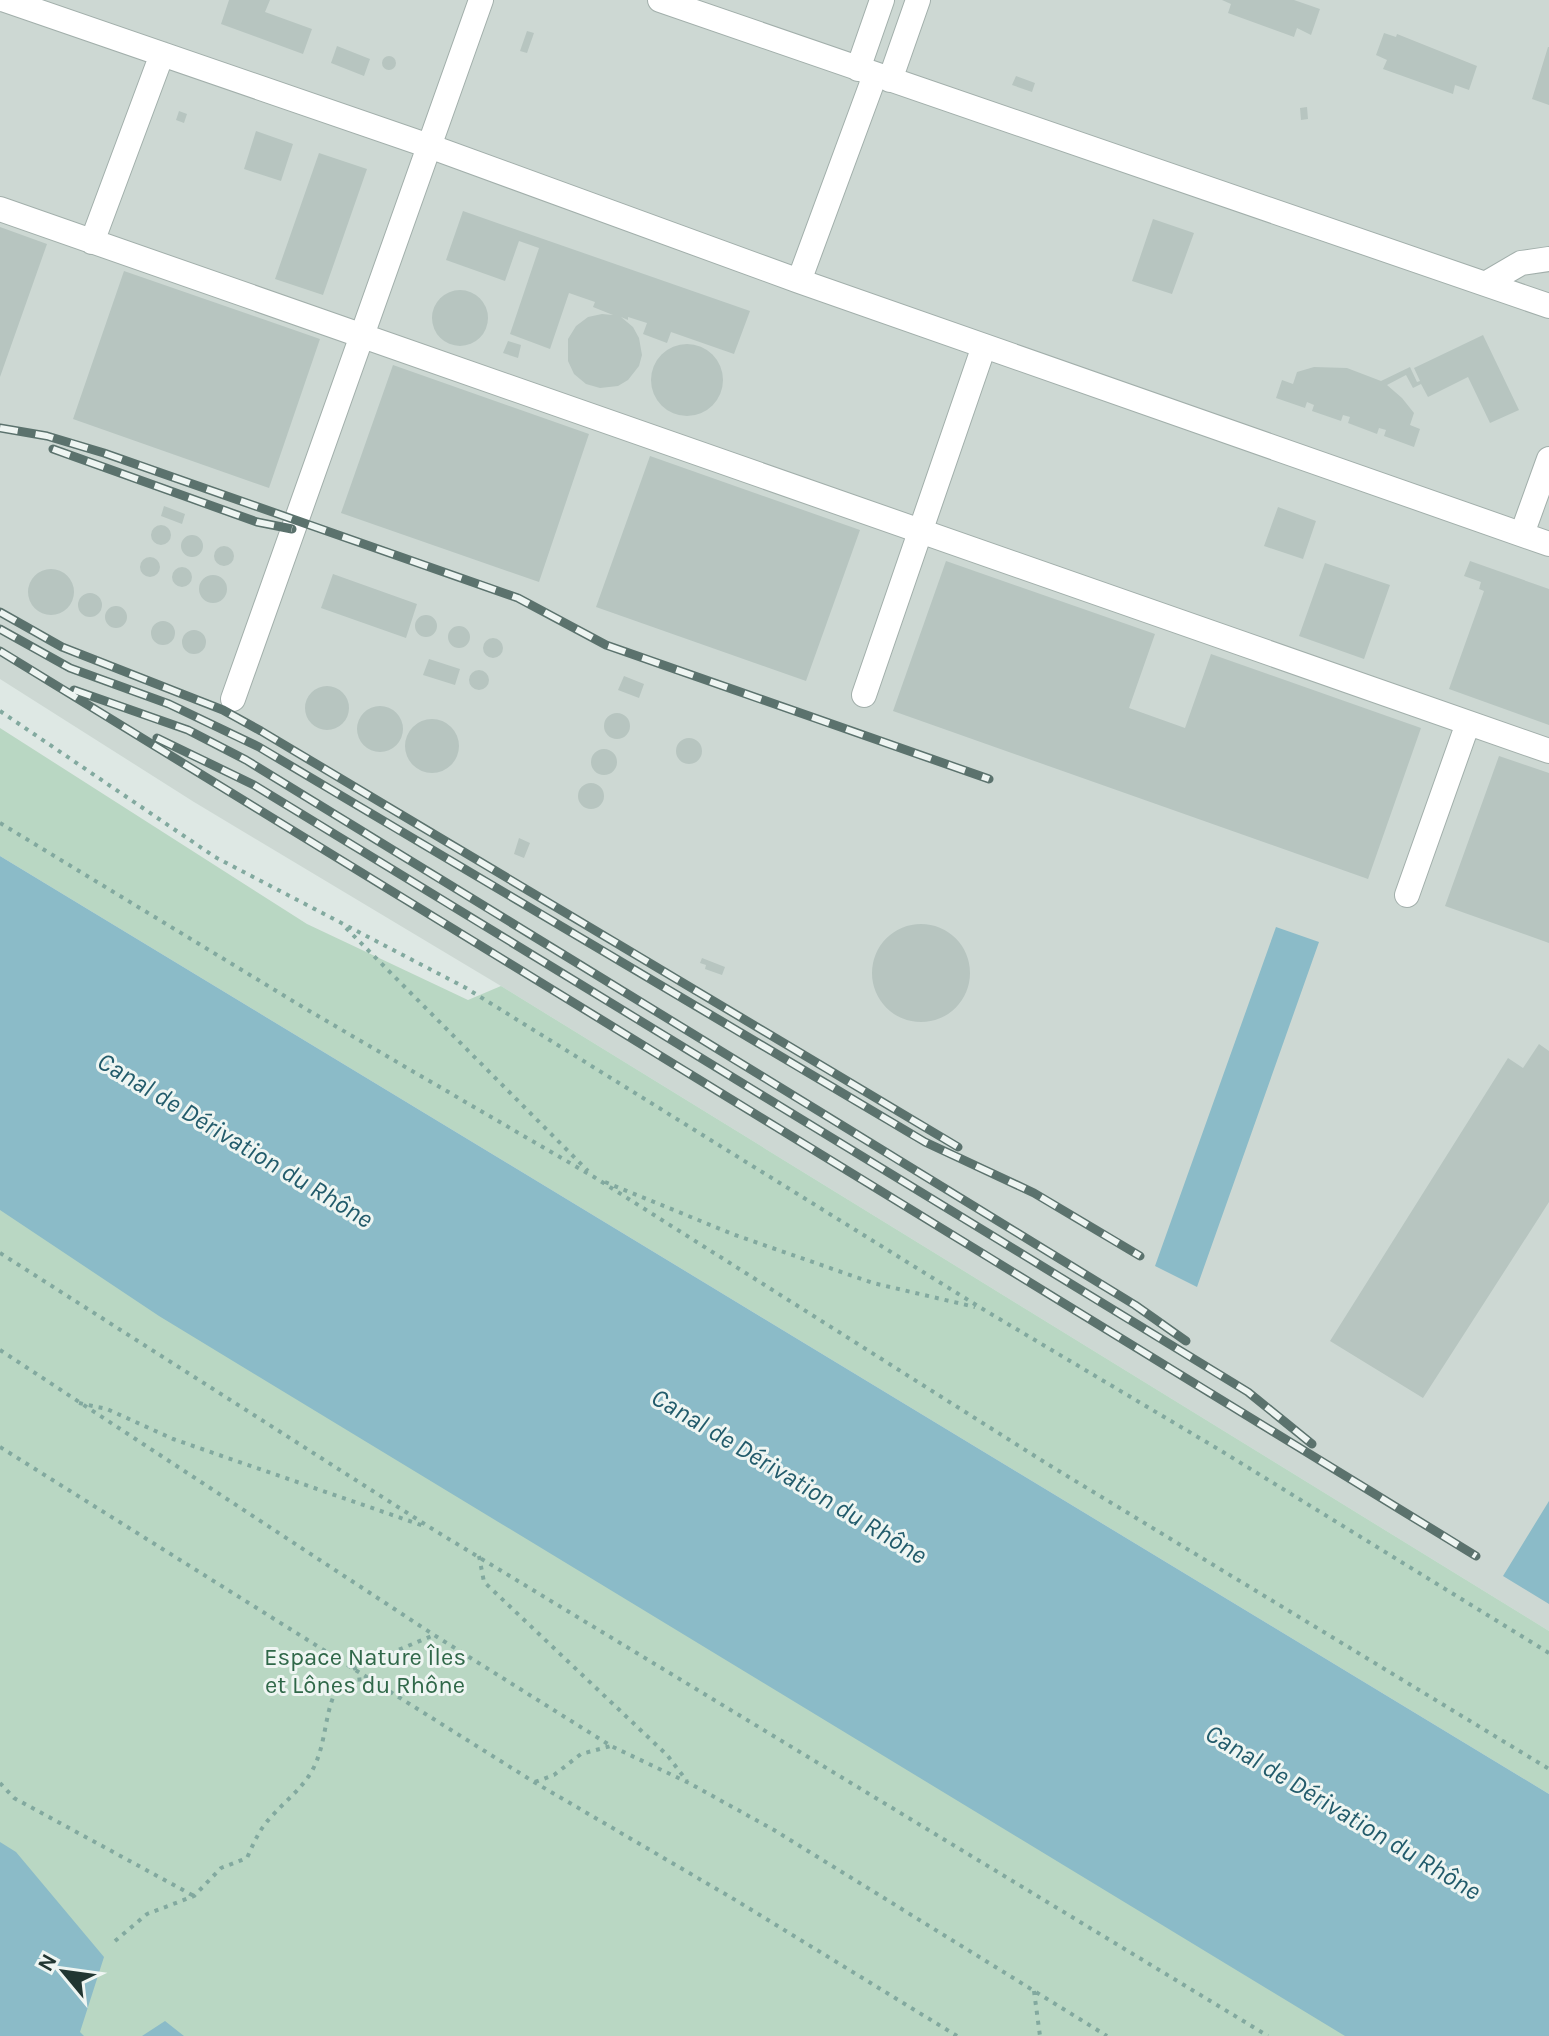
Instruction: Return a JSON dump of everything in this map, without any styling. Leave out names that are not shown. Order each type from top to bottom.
[{"type":"street","points":[[5,0],[429,146],[799,281],[1549,544]]},
{"type":"street","points":[[233,699],[481,0]]},
{"type":"street","points":[[874,75],[882,0]]},
{"type":"street","points":[[799,281],[874,75],[918,0]]},
{"type":"street","points":[[670,2],[1549,306]]},
{"type":"street","points":[[92,242],[162,54]]},
{"type":"street","points":[[0,209],[1549,751]]},
{"type":"street","points":[[1485,284],[1521,263],[1549,259]]},
{"type":"street","points":[[864,695],[984,346]]},
{"type":"street","points":[[1522,534],[1549,459]]},
{"type":"street","points":[[1407,895],[1468,723]]},
{"type":"path","points":[[0,711],[215,857],[466,988],[981,1308],[1218,1449],[1549,1653]]},
{"type":"path","points":[[0,823],[306,1009],[594,1177],[1049,1465],[1549,1769]]},
{"type":"path","points":[[341,924],[594,1177],[735,1235],[873,1283],[981,1308]]},
{"type":"path","points":[[0,1253],[434,1530],[1268,2036]]},
{"type":"path","points":[[0,1350],[434,1635],[611,1746],[689,1783],[774,1830],[1107,2036]]},
{"type":"path","points":[[76,1402],[107,1409],[173,1439],[434,1530]]},
{"type":"path","points":[[0,1447],[534,1782],[737,1901],[957,2036]]},
{"type":"path","points":[[479,1556],[484,1582],[667,1755],[689,1783]]},
{"type":"path","points":[[353,1669],[434,1635]]},
{"type":"path","points":[[115,1941],[147,1914],[194,1896],[221,1868],[247,1858],[258,1833],[314,1768],[330,1699],[341,1681],[369,1679]]},
{"type":"path","points":[[534,1782],[554,1775],[581,1754],[611,1746]]},
{"type":"path","points":[[0,1783],[14,1798],[194,1896]]},
{"type":"path","points":[[1034,1991],[1040,2036]]},
{"type":"shaded area","points":[[0,0],[1549,0],[1549,1631],[501,986],[194,802],[0,679]]},
{"type":"green space","points":[[0,728],[307,924],[468,1000],[501,986],[1549,1631],[1549,1794],[0,856]]},
{"type":"green space","name":"Espace Nature Îles et Lônes du Rhône","points":[[0,1016],[1549,2036],[0,2036]]},
{"type":"water","name":"Canal de Dérivation du Rhône","points":[[0,856],[1549,1794],[1549,2036],[1345,2036],[159,1316],[0,1210]]},
{"type":"water","points":[[1276,927],[1319,942],[1197,1287],[1155,1266]]},
{"type":"water","points":[[1549,1501],[1549,1604],[1503,1576]]},
{"type":"water","points":[[0,1842],[16,1852],[104,1957],[80,2032],[84,2036],[0,2036]]},
{"type":"water","points":[[165,2021],[184,2036],[142,2036]]},
{"type":"building","points":[[229,0],[270,0],[265,12],[312,29],[303,54],[221,24]]},
{"type":"building","points":[[1222,0],[1294,0],[1320,9],[1311,35],[1297,28],[1294,37],[1228,13],[1231,4]]},
{"type":"building","points":[[527,31],[534,33],[527,53],[520,51]]},
{"type":"building","points":[[1384,33],[1396,37],[1397,34],[1477,66],[1469,90],[1455,85],[1453,94],[1383,69],[1387,60],[1376,55]]},
{"type":"building","points":[[337,46],[370,59],[364,76],[331,63]]},
{"type":"building","points":[[1549,47],[1549,105],[1532,99]]},
{"type":"building","points":[[389,56],[396,63],[389,70],[382,63]]},
{"type":"building","points":[[1016,76],[1035,83],[1032,92],[1012,85]]},
{"type":"building","points":[[1307,107],[1308,119],[1301,120],[1300,108]]},
{"type":"building","points":[[179,111],[187,114],[184,123],[176,120]]},
{"type":"building","points":[[256,131],[293,144],[281,181],[244,169]]},
{"type":"building","points":[[319,153],[367,169],[323,295],[275,279]]},
{"type":"building","points":[[463,211],[750,311],[734,354],[671,332],[667,343],[643,334],[647,323],[621,317],[633,327],[639,338],[642,355],[639,366],[628,380],[618,386],[600,388],[586,384],[574,374],[568,361],[568,339],[576,326],[588,317],[613,315],[593,307],[595,302],[569,293],[550,349],[510,334],[539,248],[519,241],[505,281],[446,260]]},
{"type":"building","points":[[1153,219],[1194,233],[1172,294],[1132,281]]},
{"type":"building","points":[[0,227],[47,244],[0,377]]},
{"type":"building","points":[[124,271],[320,339],[269,488],[73,419]]},
{"type":"building","points":[[460,290],[480,298],[488,318],[480,338],[460,346],[440,338],[432,318],[440,298]]},
{"type":"building","points":[[1483,335],[1519,410],[1490,423],[1468,377],[1428,397],[1421,384],[1413,388],[1406,375],[1387,385],[1414,413],[1410,425],[1420,429],[1414,447],[1384,436],[1386,430],[1379,428],[1377,434],[1348,423],[1350,417],[1343,415],[1341,421],[1312,411],[1314,405],[1307,402],[1305,408],[1276,398],[1282,380],[1293,384],[1297,372],[1314,367],[1347,368],[1381,381],[1410,367],[1417,382],[1420,381],[1414,368]]},
{"type":"building","points":[[508,341],[521,345],[518,358],[503,353]]},
{"type":"building","points":[[694,344],[713,354],[721,366],[721,394],[713,406],[701,414],[680,416],[661,406],[653,394],[651,373],[661,354],[673,346]]},
{"type":"building","points":[[393,365],[589,434],[539,582],[341,513]]},
{"type":"building","points":[[650,456],[860,530],[806,681],[596,607]]},
{"type":"building","points":[[164,506],[185,514],[182,524],[161,516]]},
{"type":"building","points":[[1278,507],[1316,521],[1303,559],[1264,546]]},
{"type":"building","points":[[161,525],[168,528],[171,535],[168,542],[161,545],[154,542],[151,535],[154,528]]},
{"type":"building","points":[[192,535],[203,546],[192,557],[181,546]]},
{"type":"building","points":[[224,546],[231,549],[234,556],[231,563],[224,566],[217,563],[214,556],[217,549]]},
{"type":"building","points":[[150,557],[157,560],[160,567],[157,574],[150,577],[143,574],[140,567],[143,560]]},
{"type":"building","points":[[946,561],[1155,634],[1129,708],[1185,728],[1211,654],[1421,728],[1368,879],[893,711]]},
{"type":"building","points":[[1470,561],[1549,589],[1549,725],[1449,689],[1484,591],[1479,589],[1481,582],[1464,576]]},
{"type":"building","points":[[1325,563],[1390,585],[1364,659],[1299,636]]},
{"type":"building","points":[[182,567],[189,570],[192,577],[189,584],[182,587],[175,584],[172,577],[175,570]]},
{"type":"building","points":[[51,569],[67,576],[74,592],[67,608],[51,615],[35,608],[28,592],[35,576]]},
{"type":"building","points":[[333,574],[417,604],[406,638],[321,608]]},
{"type":"building","points":[[213,575],[223,579],[227,589],[223,599],[213,603],[203,599],[199,589],[203,579]]},
{"type":"building","points":[[90,593],[98,597],[102,605],[98,613],[90,617],[82,613],[78,605],[82,597]]},
{"type":"building","points":[[116,606],[124,609],[127,617],[124,625],[116,628],[108,625],[105,617],[108,609]]},
{"type":"building","points":[[426,615],[434,618],[437,626],[434,634],[426,637],[418,634],[415,626],[418,618]]},
{"type":"building","points":[[163,621],[172,624],[175,633],[172,642],[163,645],[154,642],[151,633],[154,624]]},
{"type":"building","points":[[459,626],[470,637],[459,648],[448,637]]},
{"type":"building","points":[[194,630],[203,633],[206,642],[203,651],[194,654],[185,651],[182,642],[185,633]]},
{"type":"building","points":[[493,638],[500,641],[503,648],[500,655],[493,658],[486,655],[483,648],[486,641]]},
{"type":"building","points":[[429,659],[460,669],[455,685],[423,675]]},
{"type":"building","points":[[475,670],[483,670],[489,680],[483,690],[475,690],[469,684],[469,676]]},
{"type":"building","points":[[624,676],[644,684],[639,698],[618,690]]},
{"type":"building","points":[[327,686],[343,692],[349,708],[343,724],[327,730],[311,724],[305,708],[311,692]]},
{"type":"building","points":[[380,706],[396,713],[403,729],[396,745],[380,752],[364,745],[357,729],[364,713]]},
{"type":"building","points":[[617,713],[626,717],[630,726],[626,735],[617,739],[608,735],[604,726],[608,717]]},
{"type":"building","points":[[432,719],[451,727],[459,746],[451,765],[432,773],[413,765],[405,746],[413,727]]},
{"type":"building","points":[[689,738],[698,742],[702,751],[698,760],[689,764],[680,760],[676,751],[680,742]]},
{"type":"building","points":[[604,749],[613,753],[617,762],[613,771],[604,775],[595,771],[591,762],[595,753]]},
{"type":"building","points":[[1499,756],[1549,773],[1549,943],[1445,906]]},
{"type":"building","points":[[591,783],[600,787],[604,796],[600,805],[591,809],[582,805],[578,796],[582,787]]},
{"type":"building","points":[[519,838],[530,843],[524,858],[514,854]]},
{"type":"building","points":[[921,924],[940,928],[955,939],[966,954],[970,973],[966,992],[955,1007],[940,1018],[921,1022],[902,1018],[887,1007],[876,992],[872,973],[876,954],[887,939],[902,928]]},
{"type":"building","points":[[702,958],[725,967],[722,975],[705,969],[706,965],[700,963]]},
{"type":"building","points":[[1539,1044],[1549,1051],[1549,1202],[1423,1398],[1330,1341],[1508,1058],[1523,1068]]},
{"type":"railway","points":[[0,428],[47,436],[104,453],[518,598],[606,645],[989,779]]},
{"type":"railway","points":[[53,449],[257,522],[292,529]]},
{"type":"railway","points":[[0,612],[62,647],[223,710],[261,731],[958,1147]]},
{"type":"railway","points":[[0,629],[70,668],[169,704],[259,747],[925,1142],[1034,1193],[1140,1256]]},
{"type":"railway","points":[[0,651],[1476,1556]]},
{"type":"railway","points":[[74,690],[188,730],[246,760],[1135,1305],[1186,1341]]},
{"type":"railway","points":[[157,738],[254,785],[1248,1392],[1312,1444]]}]
